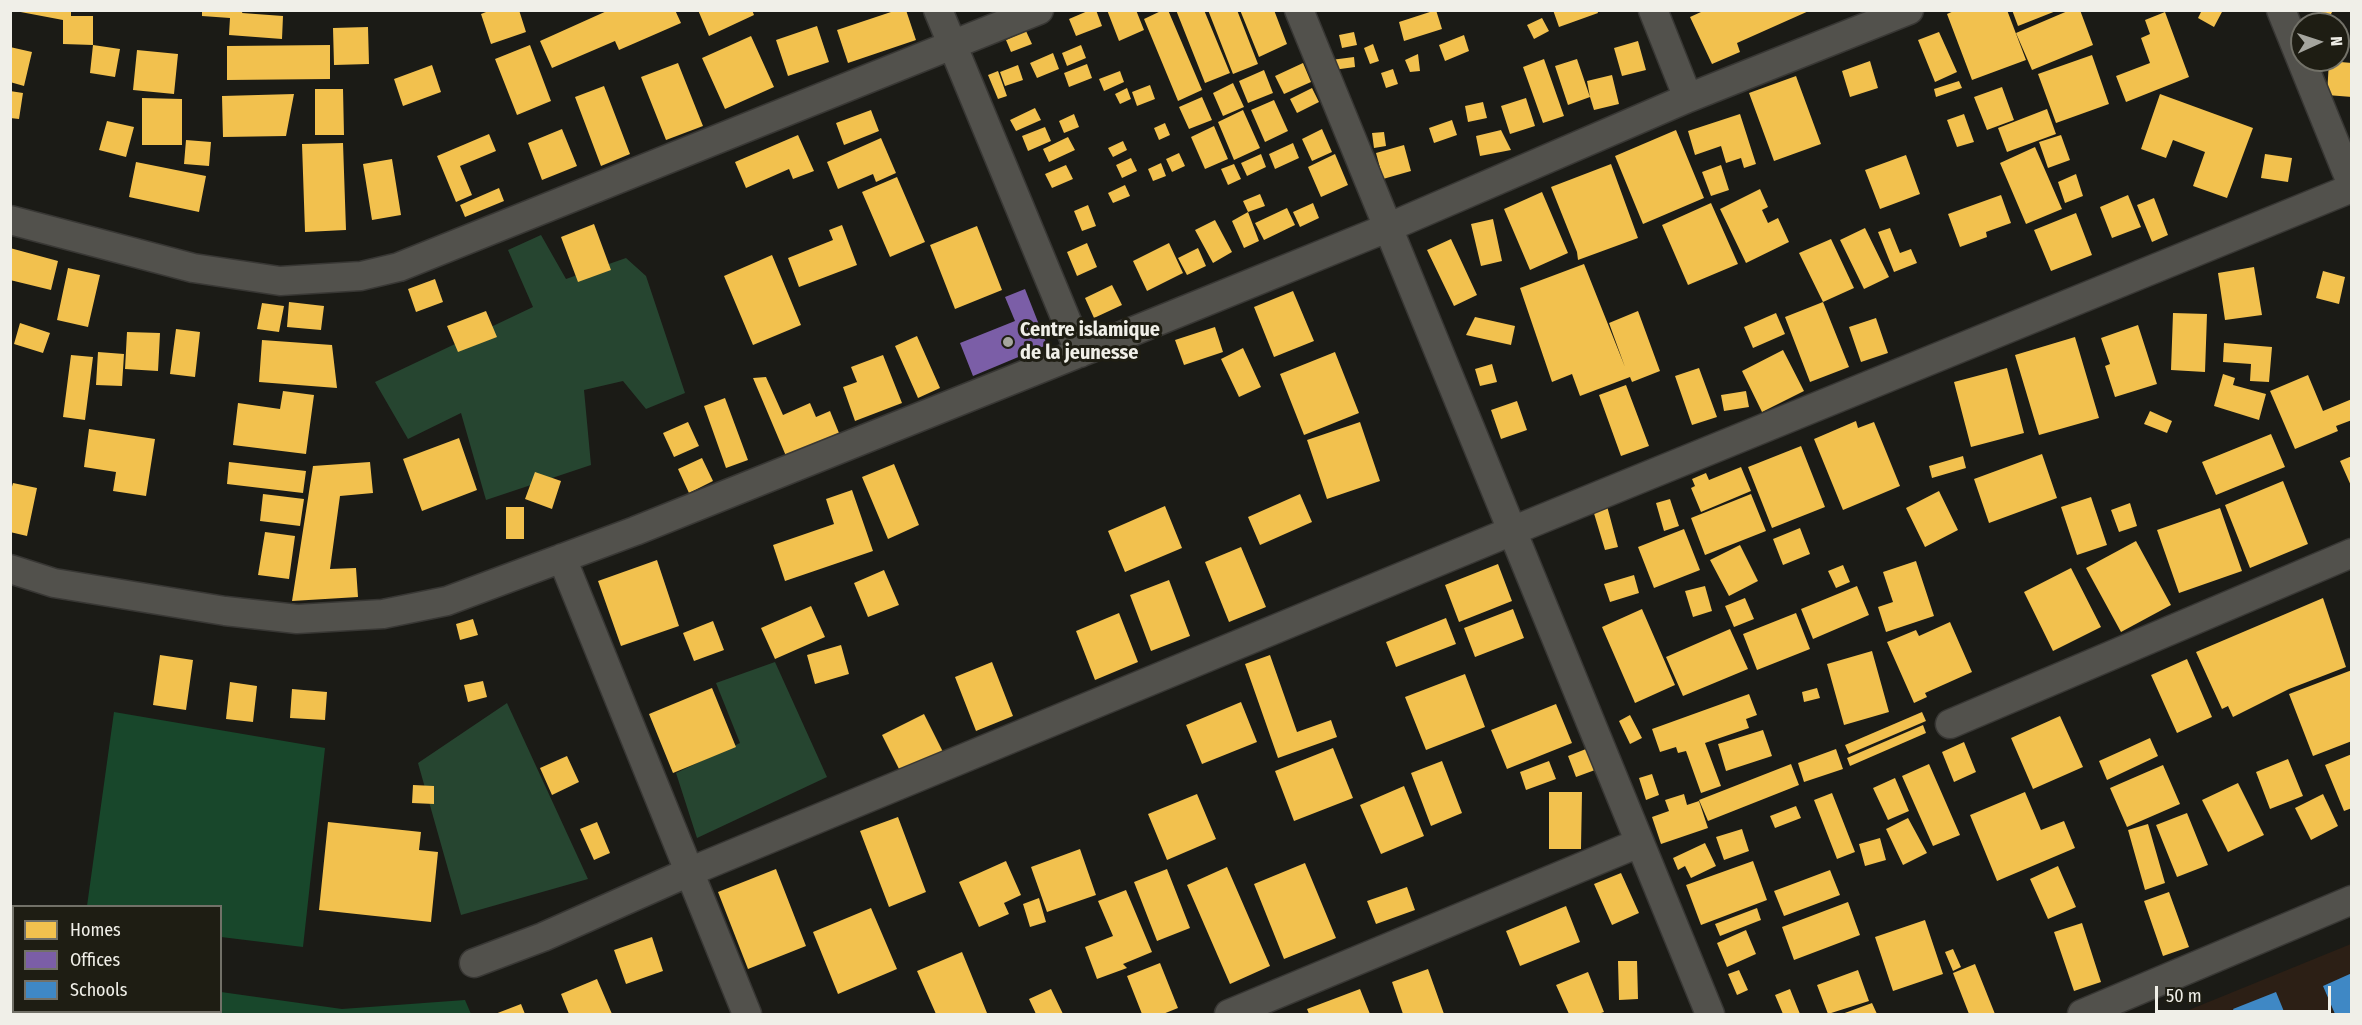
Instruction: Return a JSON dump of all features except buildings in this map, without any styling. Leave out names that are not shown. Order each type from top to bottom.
[{"type":"street","points":[[939,10],[1080,353]]},
{"type":"street","points":[[10,220],[193,268],[234,275],[280,281],[361,276],[399,267],[1040,10]]},
{"type":"street","points":[[1299,10],[1710,1014]]},
{"type":"street","points":[[1653,10],[1688,98]]},
{"type":"street","points":[[10,569],[54,583],[225,611],[297,619],[383,614],[447,601],[646,526],[1080,353],[1388,228],[1688,98],[1909,10]]},
{"type":"street","points":[[474,963],[543,937],[689,872],[1512,531],[2352,187],[2281,10]]},
{"type":"street","points":[[1950,724],[2352,553]]},
{"type":"street","points":[[562,558],[747,1014]]},
{"type":"street","points":[[1229,1014],[1639,843]]},
{"type":"street","points":[[2082,1014],[2352,900]]},
{"type":"shaded area","points":[[2351,944],[2351,1014],[2179,1014]]},
{"type":"green space","points":[[541,235],[566,279],[626,258],[646,276],[685,393],[646,409],[623,381],[584,390],[591,465],[486,500],[461,413],[408,439],[375,382],[533,307],[508,250]]},
{"type":"green space","points":[[775,662],[827,777],[697,838],[676,773],[740,743],[716,683]]},
{"type":"green space","points":[[507,703],[588,879],[461,915],[418,763]]},
{"type":"green space","points":[[114,712],[325,748],[303,947],[222,937],[222,905],[87,905]]},
{"type":"green space","points":[[11,945],[12,1013],[222,1013],[222,992],[342,1009],[465,1000],[471,1014],[11,1014]]},
{"type":"place","name":"Centre islamique de la jeunesse","points":[[1008,342]]}]
